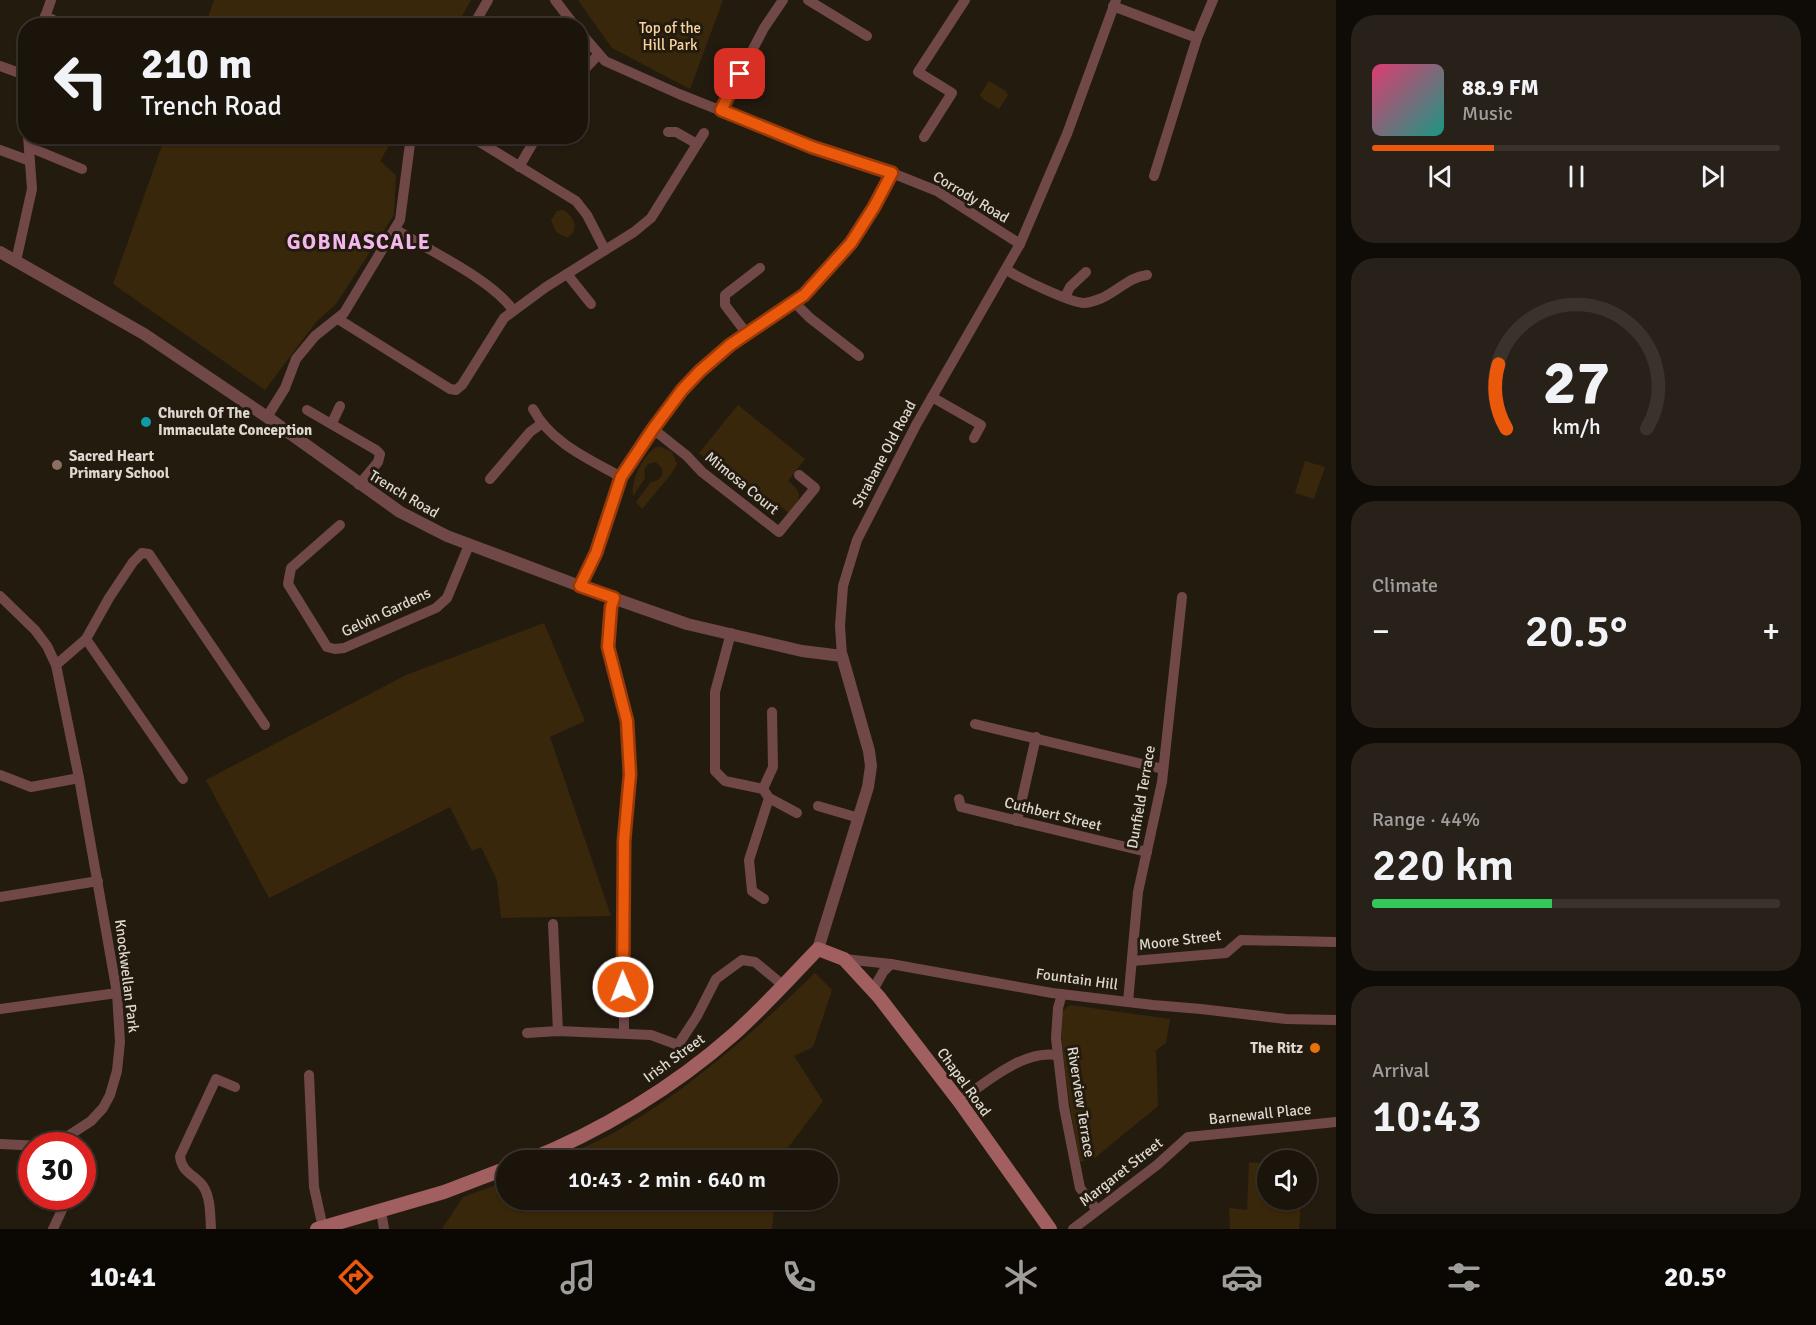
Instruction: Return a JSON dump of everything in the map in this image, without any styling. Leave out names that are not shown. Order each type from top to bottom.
[{"type":"main road","name":"Fountain Hill","points":[[818,949],[844,959]]},
{"type":"main road","name":"Irish Street","points":[[550,1150],[606,1124],[674,1080],[732,1035],[784,986],[818,949]]},
{"type":"main road","name":"Chapel Road","points":[[844,959],[873,990],[959,1101],[1050,1229]]},
{"type":"main road","points":[[320,1228],[444,1192],[496,1172]]},
{"type":"street","points":[[44,18],[51,0]]},
{"type":"street","points":[[478,18],[488,0]]},
{"type":"street","points":[[555,0],[569,18]]},
{"type":"street","points":[[721,110],[764,28],[783,0]]},
{"type":"street","points":[[808,0],[867,36]]},
{"type":"street","points":[[924,137],[952,93],[918,72],[965,0]]},
{"type":"street","points":[[1154,176],[1197,38],[1212,0]]},
{"type":"street","points":[[1114,3],[1197,38]]},
{"type":"street","name":"Strabane Old Road","points":[[818,949],[868,787],[870,759],[866,737],[842,656],[840,626],[843,586],[857,540],[932,397],[1020,244],[1067,134],[1114,3]]},
{"type":"street","name":"Corrody Road","points":[[588,42],[605,61],[812,147],[937,190],[1020,244]]},
{"type":"street","points":[[588,66],[598,55]]},
{"type":"street","points":[[0,66],[18,72]]},
{"type":"street","points":[[668,132],[676,132],[697,144]]},
{"type":"street","points":[[338,319],[450,389],[456,390],[462,385],[504,318],[513,310],[634,232],[651,218],[704,133]]},
{"type":"street","points":[[15,261],[32,189],[28,144]]},
{"type":"street","points":[[32,144],[82,169]]},
{"type":"street","points":[[267,417],[285,388],[296,358],[304,347],[344,313],[400,220],[410,144]]},
{"type":"street","points":[[483,144],[576,201],[587,215],[604,250]]},
{"type":"street","points":[[519,167],[532,144]]},
{"type":"street","points":[[0,150],[30,161]]},
{"type":"street","points":[[580,586],[596,553],[621,477],[682,390],[730,345],[804,295],[851,243],[892,173]]},
{"type":"street","points":[[395,229],[504,297],[513,310]]},
{"type":"street","name":"Trench Road","points":[[0,252],[144,334],[267,417],[359,485],[400,512],[470,545],[687,624],[802,651],[842,656]]},
{"type":"street","points":[[747,334],[725,305],[725,295],[760,268]]},
{"type":"street","points":[[1006,270],[1082,303],[1100,299],[1120,288],[1134,276],[1147,274]]},
{"type":"street","points":[[1065,297],[1070,287],[1086,272]]},
{"type":"street","points":[[567,274],[591,304]]},
{"type":"street","points":[[794,302],[810,318],[859,356]]},
{"type":"street","points":[[932,397],[981,425],[974,438]]},
{"type":"street","points":[[332,423],[340,406]]},
{"type":"street","points":[[307,410],[380,454],[378,462],[359,485]]},
{"type":"street","points":[[533,410],[541,424],[563,443],[621,477]]},
{"type":"street","points":[[490,479],[530,432],[541,424]]},
{"type":"street","name":"Mimosa Court","points":[[653,429],[687,456],[702,472],[779,532],[815,488],[799,475]]},
{"type":"street","name":"Gelvin Gardens","points":[[340,525],[291,568],[288,584],[327,647],[335,649],[344,648],[436,608],[447,598],[470,545]]},
{"type":"street","points":[[56,665],[86,639],[133,562],[142,553],[149,554],[265,725]]},
{"type":"street","name":"Knockwellan Park","points":[[0,596],[35,630],[47,646],[56,665],[79,778],[117,993],[120,1042],[117,1071],[110,1095],[103,1108],[78,1132]]},
{"type":"street","name":"Dunfield Terrace","points":[[1128,1002],[1138,892],[1163,769],[1182,597]]},
{"type":"street","points":[[614,598],[611,607],[608,647],[627,721],[630,774],[624,841],[624,1033]]},
{"type":"street","points":[[731,633],[715,692],[715,771],[725,781],[766,793],[797,813]]},
{"type":"street","points":[[86,639],[183,779]]},
{"type":"street","points":[[764,899],[752,891],[749,860],[773,767],[772,712]]},
{"type":"street","points":[[975,724],[1163,769]]},
{"type":"street","points":[[1017,821],[1036,737]]},
{"type":"street","points":[[0,775],[31,787],[79,778]]},
{"type":"street","name":"Cuthbert Street","points":[[959,799],[961,807],[1147,852]]},
{"type":"street","points":[[818,806],[859,818]]},
{"type":"street","points":[[0,897],[98,881]]},
{"type":"street","points":[[553,924],[558,1031]]},
{"type":"street","name":"Moore Street","points":[[1132,961],[1226,952],[1241,940],[1336,942]]},
{"type":"street","name":"Fountain Hill","points":[[844,959],[891,964],[1062,994],[1286,1019],[1336,1020]]},
{"type":"street","points":[[527,1033],[558,1031],[651,1035],[678,1045],[716,980],[742,960],[755,962],[784,986]]},
{"type":"street","points":[[873,990],[883,972],[891,964]]},
{"type":"street","points":[[0,1010],[117,993]]},
{"type":"street","name":"Riverview Terrace","points":[[1062,994],[1058,1008],[1057,1055],[1064,1107],[1080,1188],[1097,1210]]},
{"type":"street","points":[[959,1101],[1001,1072],[1032,1056],[1057,1055]]},
{"type":"street","points":[[309,1075],[314,1187],[320,1228]]},
{"type":"street","points":[[211,1229],[208,1196],[202,1184],[181,1165],[180,1156],[216,1079],[235,1087]]},
{"type":"street","name":"Barnewall Place","points":[[1188,1137],[1336,1122]]},
{"type":"street","name":"Margaret Street","points":[[1073,1229],[1157,1165],[1188,1137]]},
{"type":"street","name":"Knockwellan Park","points":[[0,1144],[18,1145]]},
{"type":"street","points":[[53,1229],[62,1210]]},
{"type":"street","points":[[381,1211],[384,1229]]},
{"type":"green space","points":[[214,0],[471,0],[461,18],[208,18]]},
{"type":"green space","name":"Top of the Hill Park","points":[[578,0],[723,0],[690,89],[612,48]]},
{"type":"green space","points":[[989,81],[1006,91],[1008,95],[999,109],[980,95]]},
{"type":"green space","points":[[163,144],[390,144],[380,161],[396,175],[394,215],[336,304],[316,322],[265,390],[113,284]]},
{"type":"green space","points":[[564,210],[571,216],[574,224],[571,235],[567,238],[556,232],[551,220],[557,211]]},
{"type":"green space","points":[[738,405],[805,459],[788,481],[799,493],[798,500],[789,513],[775,502],[769,510],[699,453]]},
{"type":"green space","points":[[656,447],[672,452],[677,464],[642,509],[636,502],[651,482],[661,477],[661,468],[655,462],[648,464],[644,470],[645,478],[633,496],[634,483],[642,463]]},
{"type":"green space","points":[[1305,461],[1325,467],[1314,499],[1295,493]]},
{"type":"green space","points":[[544,623],[585,721],[550,737],[611,916],[501,918],[497,880],[481,847],[472,851],[450,807],[269,898],[206,780],[406,675]]},
{"type":"green space","points":[[815,973],[832,990],[813,1047],[794,1056],[823,1101],[786,1150],[579,1150],[610,1135],[665,1100],[692,1081],[768,1017]]},
{"type":"green space","points":[[1070,1005],[1170,1019],[1166,1043],[1156,1050],[1158,1106],[1096,1157],[1080,1162],[1067,1087],[1061,1031],[1061,1012]]},
{"type":"green space","points":[[1249,1162],[1257,1163],[1257,1210],[1300,1210],[1299,1229],[1230,1229],[1229,1208],[1247,1210]]},
{"type":"green space","points":[[496,1185],[496,1210],[774,1210],[772,1229],[442,1229],[463,1197]]},
{"type":"place","name":"Church Of The Immaculate Conception","points":[[146,422]]},
{"type":"place","name":"Sacred Heart Primary School","points":[[57,465]]},
{"type":"place","name":"The Ritz","points":[[1315,1048]]},
{"type":"district","name":"GOBNASCALE","points":[[359,242]]},
{"type":"route","points":[[623,987],[624,841],[630,774],[627,721],[608,647],[611,607],[614,598],[580,586],[596,553],[621,477],[682,390],[730,345],[804,295],[851,243],[892,173],[812,147],[721,110],[740,74]]}]
